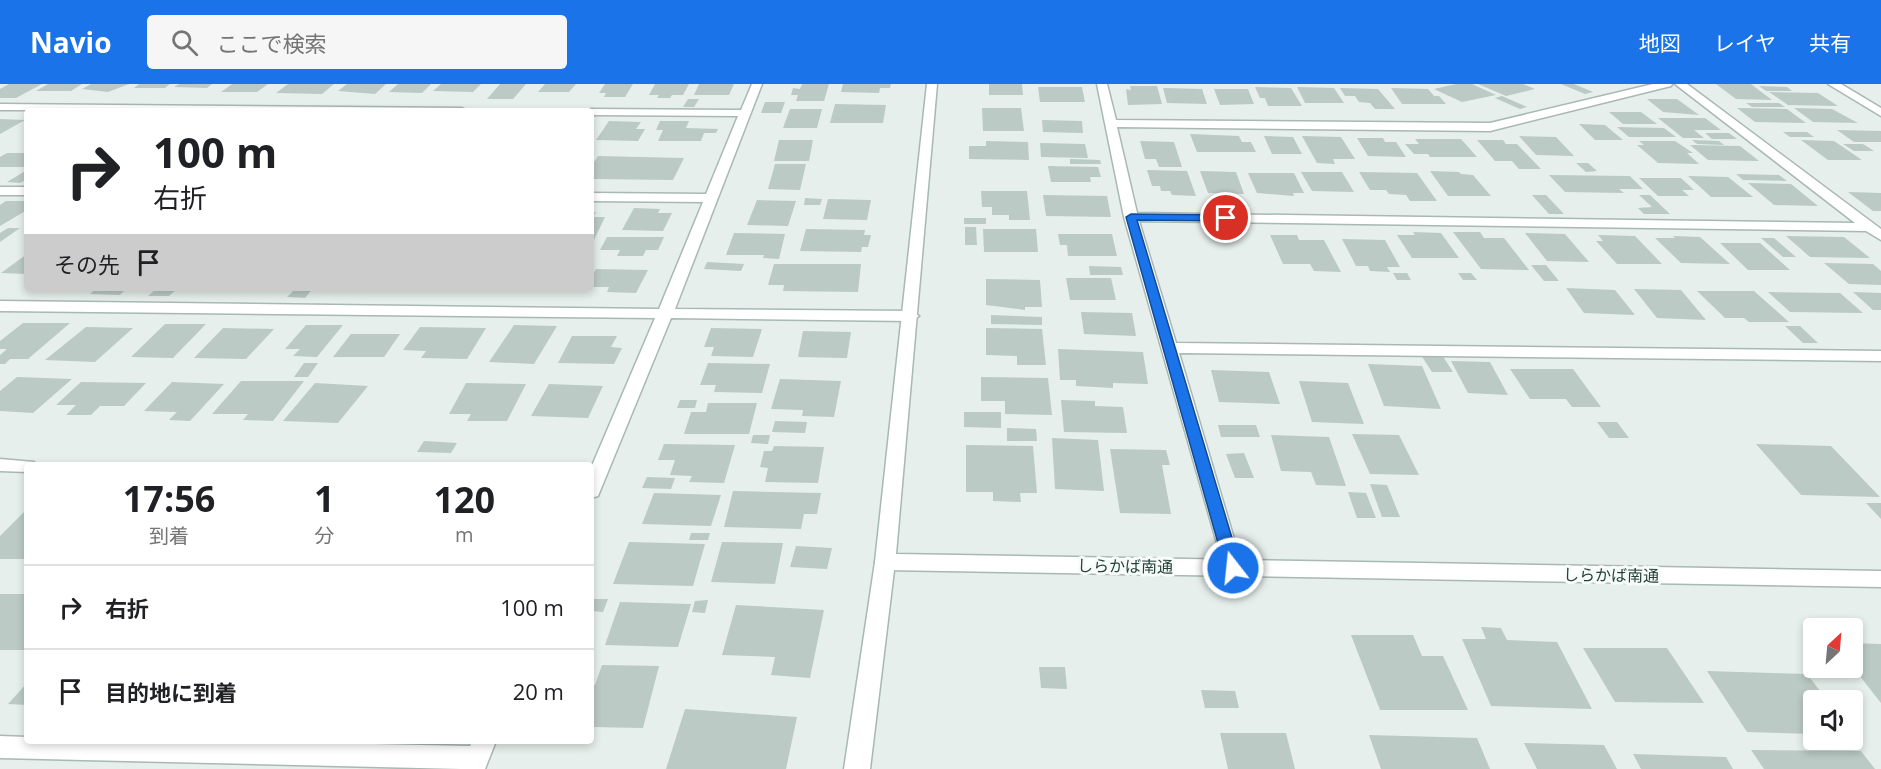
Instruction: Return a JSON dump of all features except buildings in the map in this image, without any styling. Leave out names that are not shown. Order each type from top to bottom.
[{"type":"street","points":[[594,478],[665,314],[757,84]]},
{"type":"street","points":[[857,769],[885,562],[932,84]]},
{"type":"street","points":[[1102,84],[1131,217],[1233,568]]},
{"type":"street","points":[[1111,123],[1490,128],[1667,84]]},
{"type":"street","points":[[1680,84],[1875,231]]},
{"type":"street","points":[[1833,84],[1881,113]]},
{"type":"street","points":[[0,107],[116,108]]},
{"type":"street","points":[[594,112],[745,113]]},
{"type":"street","points":[[0,191],[24,191]]},
{"type":"street","points":[[594,196],[710,198]]},
{"type":"street","points":[[1131,217],[1875,231]]},
{"type":"street","points":[[0,306],[910,316]]},
{"type":"street","points":[[1168,348],[1881,356]]},
{"type":"street","points":[[0,465],[24,466]]},
{"type":"street","name":"しらかば南通","points":[[885,562],[1881,579]]},
{"type":"street","points":[[0,747],[478,756]]},
{"type":"route","points":[[1226,218],[1131,217],[1233,568]]}]
